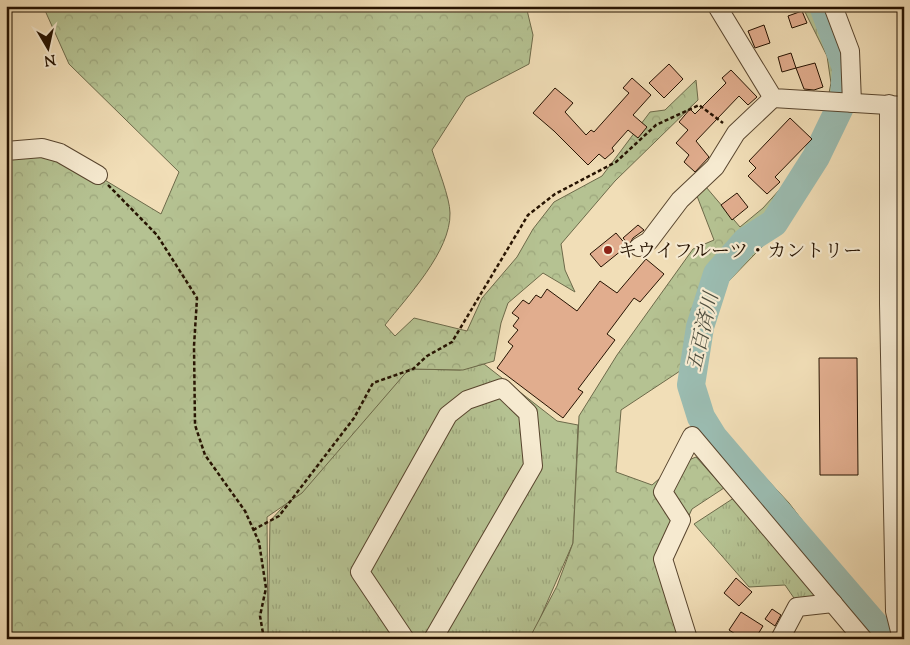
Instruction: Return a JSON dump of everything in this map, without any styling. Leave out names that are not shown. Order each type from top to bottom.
[{"type":"street","points":[[717,6],[773,98]]},
{"type":"street","points":[[833,6],[850,51],[852,103]]},
{"type":"street","points":[[639,247],[649,241],[680,200],[715,166],[736,133],[773,98],[897,105],[895,611],[902,639]]},
{"type":"street","points":[[6,152],[42,148],[60,153],[98,175]]},
{"type":"street","points":[[405,639],[360,572],[448,415],[467,400],[502,388],[528,413],[533,466],[433,639]]},
{"type":"street","points":[[688,639],[663,559],[681,520],[663,492],[692,436],[863,639]]},
{"type":"street","points":[[780,639],[797,607],[833,603]]},
{"type":"path","points":[[253,530],[279,516],[354,418],[374,382],[413,369],[427,356],[452,342],[528,215],[555,194],[616,162],[656,125],[699,105],[736,133]]},
{"type":"path","points":[[98,175],[157,235],[197,298],[194,346],[195,425],[205,455],[245,511],[258,542],[266,588],[260,616],[264,639]]},
{"type":"green space","points":[[43,6],[526,6],[533,35],[529,64],[466,97],[432,150],[448,199],[450,213],[448,228],[436,258],[385,325],[395,336],[414,318],[467,331],[482,298],[517,257],[533,229],[554,202],[602,176],[650,112],[665,110],[696,80],[698,100],[615,181],[561,244],[565,270],[575,292],[543,273],[508,303],[501,323],[494,361],[463,370],[409,369],[302,493],[267,517],[268,639],[6,639],[6,153],[60,153],[161,214],[179,172],[69,64]]},
{"type":"green space","points":[[802,6],[829,6],[849,59],[851,92],[845,118],[837,139],[792,216],[719,291],[705,335],[701,393],[723,432],[789,503],[893,639],[866,639],[821,595],[796,601],[785,585],[749,587],[694,524],[740,494],[700,437],[680,371],[693,333],[700,287],[746,241],[773,226],[818,147],[831,83],[827,56]]},
{"type":"green space","points":[[817,148],[775,218],[700,287],[693,333],[680,371],[621,410],[616,472],[652,485],[674,466],[696,457],[724,488],[692,509],[669,559],[688,639],[529,639],[557,586],[573,543],[579,416],[617,355],[693,249],[714,240],[697,196],[706,187],[740,227],[763,208]]},
{"type":"green space","points":[[484,364],[557,421],[578,425],[573,543],[531,639],[268,639],[270,521],[409,369],[460,370]]},
{"type":"building","points":[[802,11],[807,23],[792,28],[788,16]]},
{"type":"building","points":[[764,25],[770,43],[755,48],[748,31]]},
{"type":"building","points":[[791,53],[796,68],[782,72],[778,57]]},
{"type":"building","points":[[815,63],[823,87],[814,90],[804,89],[796,68]]},
{"type":"building","points":[[669,64],[683,79],[664,98],[649,83]]},
{"type":"building","points":[[731,70],[757,97],[748,105],[739,96],[696,141],[709,157],[695,172],[684,162],[689,155],[676,143],[688,130],[679,122],[690,109],[695,114],[726,83],[722,78]]},
{"type":"building","points":[[632,78],[651,95],[633,115],[647,127],[638,138],[628,130],[612,148],[614,151],[605,159],[599,154],[588,165],[533,113],[555,88],[573,103],[565,112],[586,135],[591,130],[594,132],[629,93],[623,88]]},
{"type":"building","points":[[790,118],[812,139],[775,177],[780,182],[767,194],[748,176],[756,168],[749,161]]},
{"type":"building","points":[[737,193],[748,207],[732,220],[721,205]]},
{"type":"building","points":[[638,225],[644,230],[633,238],[629,245],[623,238]]},
{"type":"building","name":"キウイフルーツ・カントリー","points":[[616,233],[627,246],[601,267],[590,254]]},
{"type":"building","points":[[646,259],[664,274],[640,302],[634,298],[607,334],[615,340],[578,389],[583,392],[563,418],[497,368],[513,346],[508,342],[518,330],[513,326],[519,318],[512,313],[523,300],[529,304],[536,295],[541,298],[547,289],[577,311],[600,281],[617,293]]},
{"type":"building","points":[[819,358],[857,358],[858,475],[820,475]]},
{"type":"building","points":[[736,578],[752,592],[739,606],[724,593]]},
{"type":"building","points":[[772,609],[781,615],[775,626],[765,619]]},
{"type":"building","points":[[741,612],[763,626],[755,639],[743,639],[729,630]]},
{"type":"waterway","name":"五百済川","points":[[823,6],[846,68],[844,99],[816,157],[774,223],[746,241],[717,274],[700,327],[691,385],[701,417],[714,438],[887,639]]},
{"type":"place","name":"キウイフルーツ・カントリー","points":[[608,250]]}]
